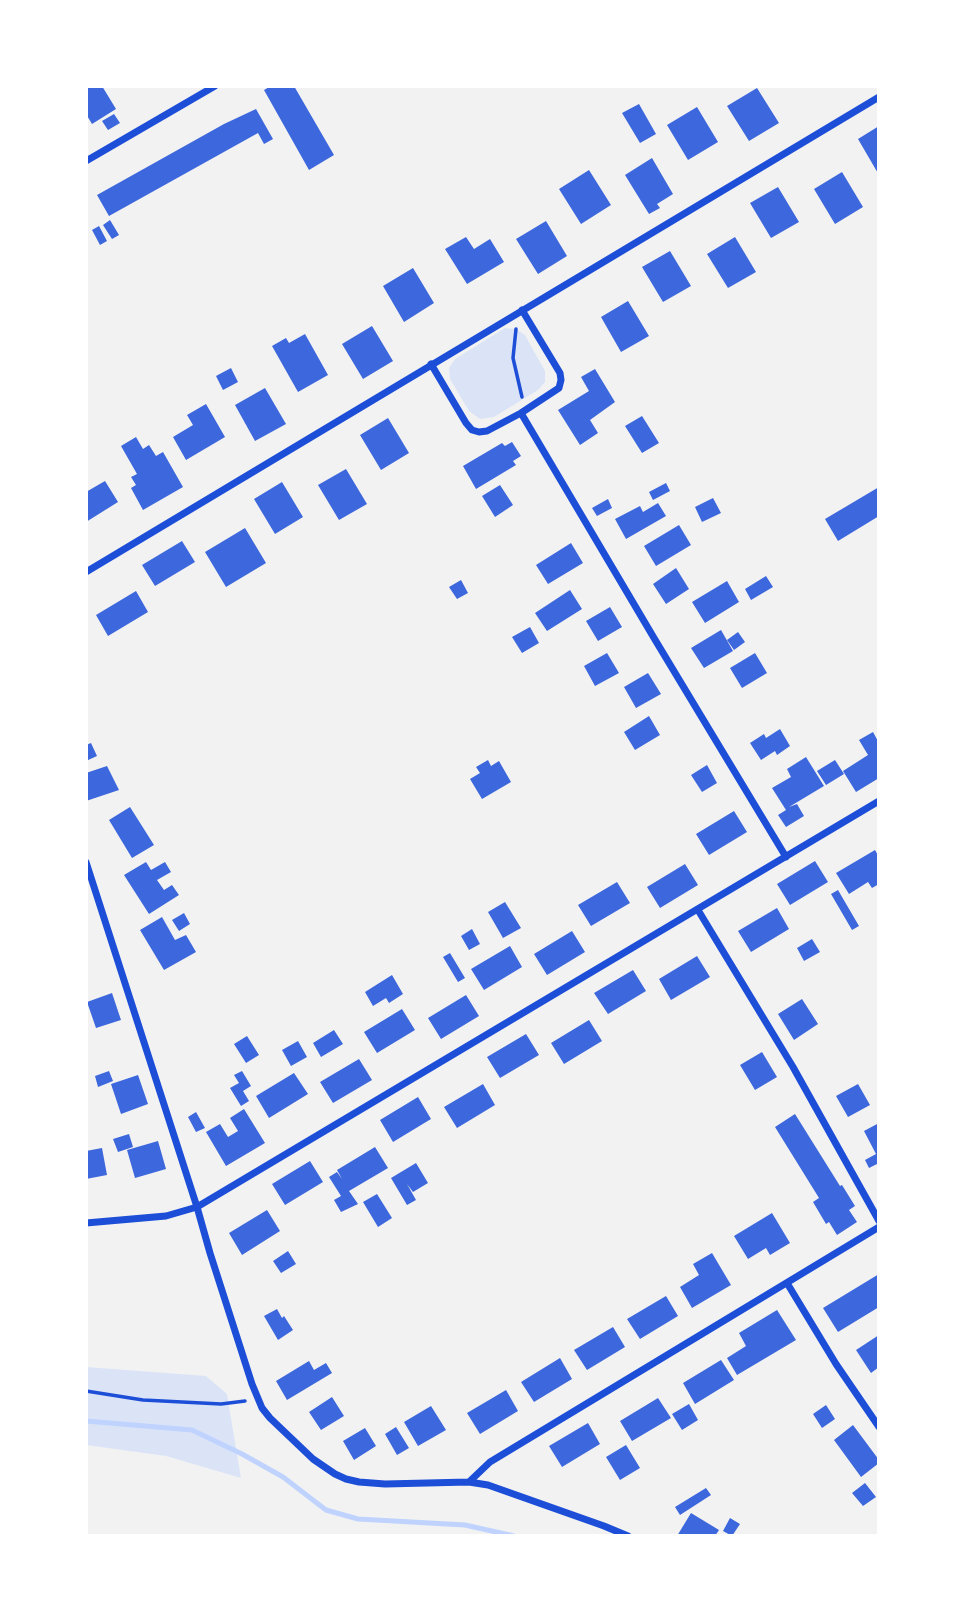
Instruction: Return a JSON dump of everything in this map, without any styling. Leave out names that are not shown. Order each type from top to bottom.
[{"type":"street","points":[[86,160],[215,86]]},
{"type":"street","points":[[86,572],[879,97]]},
{"type":"street","points":[[432,364],[472,430],[487,431],[521,413],[559,388],[561,380],[560,373],[522,310]]},
{"type":"street","points":[[521,413],[786,857]]},
{"type":"street","points":[[86,1223],[166,1216],[197,1208],[879,801]]},
{"type":"street","points":[[86,862],[87,873],[197,1208],[209,1254],[262,1408],[305,1452],[346,1479],[404,1484],[469,1482],[488,1485],[628,1536]]},
{"type":"street","points":[[698,910],[825,1123],[879,1221]]},
{"type":"street","points":[[469,1482],[490,1462],[879,1227]]},
{"type":"street","points":[[787,1283],[836,1364],[879,1427]]},
{"type":"path","points":[[521,413],[523,400],[513,358],[516,329],[522,310]]},
{"type":"path","points":[[86,1391],[143,1400],[221,1405],[257,1399]]},
{"type":"shaded area","points":[[505,328],[516,329],[525,335],[545,371],[545,382],[538,390],[494,417],[480,419],[469,411],[450,379],[449,368],[455,359]]},
{"type":"shaded area","points":[[86,1367],[206,1376],[227,1394],[241,1478],[166,1456],[86,1445]]},
{"type":"building","points":[[86,86],[102,86],[116,109],[92,124],[86,114]]},
{"type":"building","points":[[271,86],[294,86],[334,155],[309,170],[264,90]]},
{"type":"building","points":[[757,88],[779,123],[749,141],[727,106]]},
{"type":"building","points":[[639,104],[656,134],[640,143],[622,113]]},
{"type":"building","points":[[697,107],[718,142],[688,160],[667,125]]},
{"type":"building","points":[[256,109],[273,139],[264,144],[258,133],[109,216],[97,195]]},
{"type":"building","points":[[114,114],[120,123],[108,130],[102,121]]},
{"type":"building","points":[[879,126],[879,175],[858,139]]},
{"type":"building","points":[[652,158],[673,194],[657,204],[660,208],[649,214],[625,175]]},
{"type":"building","points":[[589,170],[611,205],[581,224],[559,189]]},
{"type":"building","points":[[842,172],[863,207],[835,224],[814,189]]},
{"type":"building","points":[[778,187],[799,222],[771,238],[750,203]]},
{"type":"building","points":[[110,220],[119,235],[112,239],[103,225]]},
{"type":"building","points":[[546,221],[567,256],[538,274],[516,239]]},
{"type":"building","points":[[99,226],[107,241],[100,245],[92,230]]},
{"type":"building","points":[[466,237],[474,249],[490,239],[504,262],[467,284],[445,249]]},
{"type":"building","points":[[735,237],[756,272],[728,288],[707,254]]},
{"type":"building","points":[[670,251],[691,286],[663,302],[642,267]]},
{"type":"building","points":[[413,268],[434,303],[404,322],[383,286]]},
{"type":"building","points":[[628,301],[649,336],[621,352],[601,317]]},
{"type":"building","points":[[372,326],[393,361],[363,379],[342,344]]},
{"type":"building","points":[[305,334],[328,375],[298,392],[272,346],[286,338],[289,343]]},
{"type":"building","points":[[231,368],[238,382],[223,390],[216,376]]},
{"type":"building","points":[[595,369],[615,402],[590,420],[598,433],[580,445],[558,410],[589,391],[581,377]]},
{"type":"building","points":[[265,388],[286,424],[255,441],[235,405]]},
{"type":"building","points":[[206,404],[225,437],[186,460],[173,437],[193,425],[187,415]]},
{"type":"building","points":[[642,416],[659,443],[642,453],[625,426]]},
{"type":"building","points":[[388,418],[409,453],[381,470],[360,435]]},
{"type":"building","points":[[136,437],[143,449],[149,445],[156,456],[163,452],[183,487],[143,510],[131,488],[136,485],[131,477],[137,474],[121,446]]},
{"type":"building","points":[[512,442],[521,456],[513,461],[516,465],[476,489],[463,466],[502,443],[505,446]]},
{"type":"building","points":[[346,469],[367,504],[339,520],[318,485]]},
{"type":"building","points":[[105,481],[118,502],[86,522],[86,492]]},
{"type":"building","points":[[282,482],[303,517],[275,534],[254,499]]},
{"type":"building","points":[[666,483],[670,491],[653,500],[649,492]]},
{"type":"building","points":[[500,485],[513,505],[495,517],[482,496]]},
{"type":"building","points":[[879,487],[879,516],[838,541],[825,519]]},
{"type":"building","points":[[713,498],[721,513],[702,522],[695,507]]},
{"type":"building","points":[[608,499],[612,508],[597,516],[592,508]]},
{"type":"building","points":[[658,503],[666,516],[626,539],[615,519],[640,506],[643,512]]},
{"type":"building","points":[[679,525],[691,545],[656,566],[644,546]]},
{"type":"building","points":[[245,528],[266,563],[226,587],[205,552]]},
{"type":"building","points":[[182,541],[195,562],[155,586],[142,565]]},
{"type":"building","points":[[571,543],[583,563],[548,584],[536,565]]},
{"type":"building","points":[[676,568],[689,589],[666,604],[653,584]]},
{"type":"building","points":[[766,576],[773,587],[751,600],[745,589]]},
{"type":"building","points":[[461,580],[468,593],[457,599],[449,587]]},
{"type":"building","points":[[727,581],[739,602],[705,623],[692,602]]},
{"type":"building","points":[[570,590],[582,609],[547,631],[535,613]]},
{"type":"building","points":[[136,591],[148,612],[108,636],[96,615]]},
{"type":"building","points":[[610,607],[622,627],[598,641],[586,621]]},
{"type":"building","points":[[530,627],[539,643],[522,653],[512,637]]},
{"type":"building","points":[[721,630],[733,651],[704,668],[691,648]]},
{"type":"building","points":[[738,632],[745,642],[734,650],[727,640]]},
{"type":"building","points":[[607,653],[619,673],[595,686],[584,666]]},
{"type":"building","points":[[755,653],[767,673],[742,688],[730,668]]},
{"type":"building","points":[[648,673],[661,694],[636,708],[624,687]]},
{"type":"building","points":[[649,716],[660,735],[635,750],[624,732]]},
{"type":"building","points":[[780,729],[790,746],[777,755],[775,751],[761,760],[750,743],[764,734],[766,738]]},
{"type":"building","points":[[873,732],[879,743],[879,778],[856,792],[843,771],[868,755],[859,740]]},
{"type":"building","points":[[91,743],[97,756],[86,761],[86,745]]},
{"type":"building","points":[[806,757],[824,786],[789,807],[797,804],[804,816],[786,827],[778,815],[786,810],[772,788],[791,777],[787,769]]},
{"type":"building","points":[[488,760],[491,766],[499,761],[511,782],[482,799],[470,779],[480,773],[476,767]]},
{"type":"building","points":[[835,760],[844,774],[826,785],[817,771]]},
{"type":"building","points":[[707,765],[717,783],[702,792],[691,775]]},
{"type":"building","points":[[107,766],[119,790],[86,801],[86,773]]},
{"type":"building","points":[[130,807],[154,845],[132,858],[109,820]]},
{"type":"building","points":[[734,811],[747,832],[709,855],[696,834]]},
{"type":"building","points":[[875,850],[879,857],[879,884],[872,888],[868,882],[849,894],[836,873]]},
{"type":"building","points":[[815,861],[828,882],[790,905],[777,884]]},
{"type":"building","points":[[146,862],[151,870],[165,862],[171,872],[157,880],[164,890],[172,885],[179,895],[149,914],[124,875]]},
{"type":"building","points":[[685,864],[698,885],[660,908],[647,887]]},
{"type":"building","points":[[617,882],[630,903],[591,926],[578,905]]},
{"type":"building","points":[[838,890],[859,926],[852,930],[831,894]]},
{"type":"building","points":[[505,902],[521,928],[503,938],[488,912]]},
{"type":"building","points":[[777,908],[789,929],[751,952],[738,931]]},
{"type":"building","points":[[184,913],[190,924],[179,931],[172,920]]},
{"type":"building","points":[[162,917],[175,940],[186,935],[196,952],[164,970],[140,930]]},
{"type":"building","points":[[472,929],[480,944],[469,950],[461,936]]},
{"type":"building","points":[[572,931],[585,952],[547,975],[534,954]]},
{"type":"building","points":[[812,939],[820,952],[804,961],[797,948]]},
{"type":"building","points":[[510,946],[522,967],[484,990],[471,969]]},
{"type":"building","points":[[450,953],[465,978],[458,982],[443,957]]},
{"type":"building","points":[[697,956],[710,977],[671,1000],[659,979]]},
{"type":"building","points":[[633,970],[646,991],[608,1014],[594,993]]},
{"type":"building","points":[[392,975],[403,994],[389,1003],[386,998],[373,1006],[365,992]]},
{"type":"building","points":[[112,993],[121,1020],[96,1028],[87,1002]]},
{"type":"building","points":[[466,995],[479,1016],[441,1039],[428,1018]]},
{"type":"building","points":[[802,999],[818,1024],[794,1040],[778,1014]]},
{"type":"building","points":[[402,1009],[415,1030],[377,1053],[364,1032]]},
{"type":"building","points":[[589,1020],[602,1041],[564,1064],[551,1043]]},
{"type":"building","points":[[334,1030],[343,1044],[321,1057],[313,1043]]},
{"type":"building","points":[[526,1034],[539,1055],[500,1078],[487,1057]]},
{"type":"building","points":[[247,1036],[259,1055],[246,1063],[234,1044]]},
{"type":"building","points":[[298,1041],[307,1057],[291,1066],[282,1050]]},
{"type":"building","points":[[762,1052],[777,1077],[755,1090],[740,1065]]},
{"type":"building","points":[[359,1059],[372,1080],[333,1103],[320,1082]]},
{"type":"building","points":[[109,1071],[113,1081],[98,1087],[95,1076]]},
{"type":"building","points":[[242,1071],[251,1086],[243,1091],[249,1101],[241,1106],[230,1088],[239,1083],[234,1075]]},
{"type":"building","points":[[294,1073],[308,1094],[269,1118],[256,1096]]},
{"type":"building","points":[[138,1075],[148,1104],[121,1114],[111,1084]]},
{"type":"building","points":[[483,1084],[495,1105],[457,1128],[444,1107]]},
{"type":"building","points":[[858,1084],[870,1105],[848,1117],[836,1096]]},
{"type":"building","points":[[418,1097],[431,1119],[393,1142],[380,1120]]},
{"type":"building","points":[[244,1109],[265,1143],[226,1166],[206,1132],[220,1124],[228,1137],[238,1131],[230,1118]]},
{"type":"building","points":[[196,1112],[205,1128],[196,1132],[188,1117]]},
{"type":"building","points":[[795,1114],[855,1206],[849,1210],[857,1222],[837,1235],[829,1222],[826,1224],[813,1202],[819,1198],[775,1127]]},
{"type":"building","points":[[879,1123],[879,1163],[869,1168],[865,1160],[876,1154],[864,1131]]},
{"type":"building","points":[[129,1134],[133,1147],[118,1152],[113,1139]]},
{"type":"building","points":[[158,1141],[166,1169],[135,1178],[127,1150]]},
{"type":"building","points":[[375,1147],[388,1168],[349,1191],[358,1204],[341,1212],[334,1200],[341,1196],[329,1177],[337,1172],[342,1179],[337,1170]]},
{"type":"building","points":[[102,1148],[107,1175],[86,1179],[86,1151]]},
{"type":"building","points":[[310,1161],[323,1182],[285,1205],[272,1184]]},
{"type":"building","points":[[416,1163],[428,1183],[413,1192],[407,1184],[416,1200],[407,1205],[391,1178]]},
{"type":"building","points":[[377,1194],[392,1218],[378,1227],[363,1202]]},
{"type":"building","points":[[267,1210],[280,1231],[242,1255],[229,1233]]},
{"type":"building","points":[[772,1213],[790,1243],[770,1255],[766,1248],[748,1259],[734,1236]]},
{"type":"building","points":[[288,1251],[296,1264],[281,1273],[273,1261]]},
{"type":"building","points":[[712,1253],[731,1285],[692,1308],[680,1287],[699,1275],[693,1264]]},
{"type":"building","points":[[879,1274],[879,1307],[838,1332],[823,1308]]},
{"type":"building","points":[[666,1296],[678,1316],[640,1339],[627,1319]]},
{"type":"building","points":[[277,1309],[293,1330],[278,1340],[264,1316]]},
{"type":"building","points":[[777,1310],[796,1340],[737,1375],[727,1358],[746,1346],[739,1333]]},
{"type":"building","points":[[613,1327],[625,1347],[587,1370],[574,1350]]},
{"type":"building","points":[[879,1335],[879,1367],[871,1373],[856,1350]]},
{"type":"building","points":[[560,1358],[572,1379],[534,1402],[521,1382]]},
{"type":"building","points":[[721,1360],[734,1380],[695,1404],[683,1383]]},
{"type":"building","points":[[309,1361],[314,1370],[326,1363],[332,1373],[287,1400],[276,1381]]},
{"type":"building","points":[[506,1390],[518,1411],[480,1434],[467,1413]]},
{"type":"building","points":[[332,1397],[344,1416],[321,1430],[309,1412]]},
{"type":"building","points":[[658,1398],[671,1418],[632,1441],[620,1421]]},
{"type":"building","points":[[689,1404],[698,1420],[682,1430],[672,1414]]},
{"type":"building","points":[[826,1405],[835,1419],[822,1428],[813,1414]]},
{"type":"building","points":[[431,1406],[446,1430],[418,1446],[404,1422]]},
{"type":"building","points":[[588,1423],[600,1444],[562,1467],[549,1446]]},
{"type":"building","points":[[853,1425],[879,1460],[879,1463],[861,1477],[834,1440]]},
{"type":"building","points":[[396,1427],[409,1448],[397,1455],[385,1434]]},
{"type":"building","points":[[365,1428],[376,1446],[354,1460],[343,1441]]},
{"type":"building","points":[[626,1445],[640,1468],[620,1480],[606,1457]]},
{"type":"building","points":[[865,1483],[876,1497],[863,1506],[852,1493]]},
{"type":"building","points":[[706,1488],[711,1495],[680,1515],[675,1507]]},
{"type":"building","points":[[691,1513],[719,1530],[715,1536],[677,1536]]},
{"type":"building","points":[[730,1518],[740,1524],[732,1536],[723,1531]]},
{"type":"waterway","points":[[86,1421],[192,1430],[283,1477],[326,1510],[358,1519],[465,1525],[514,1536]]}]
